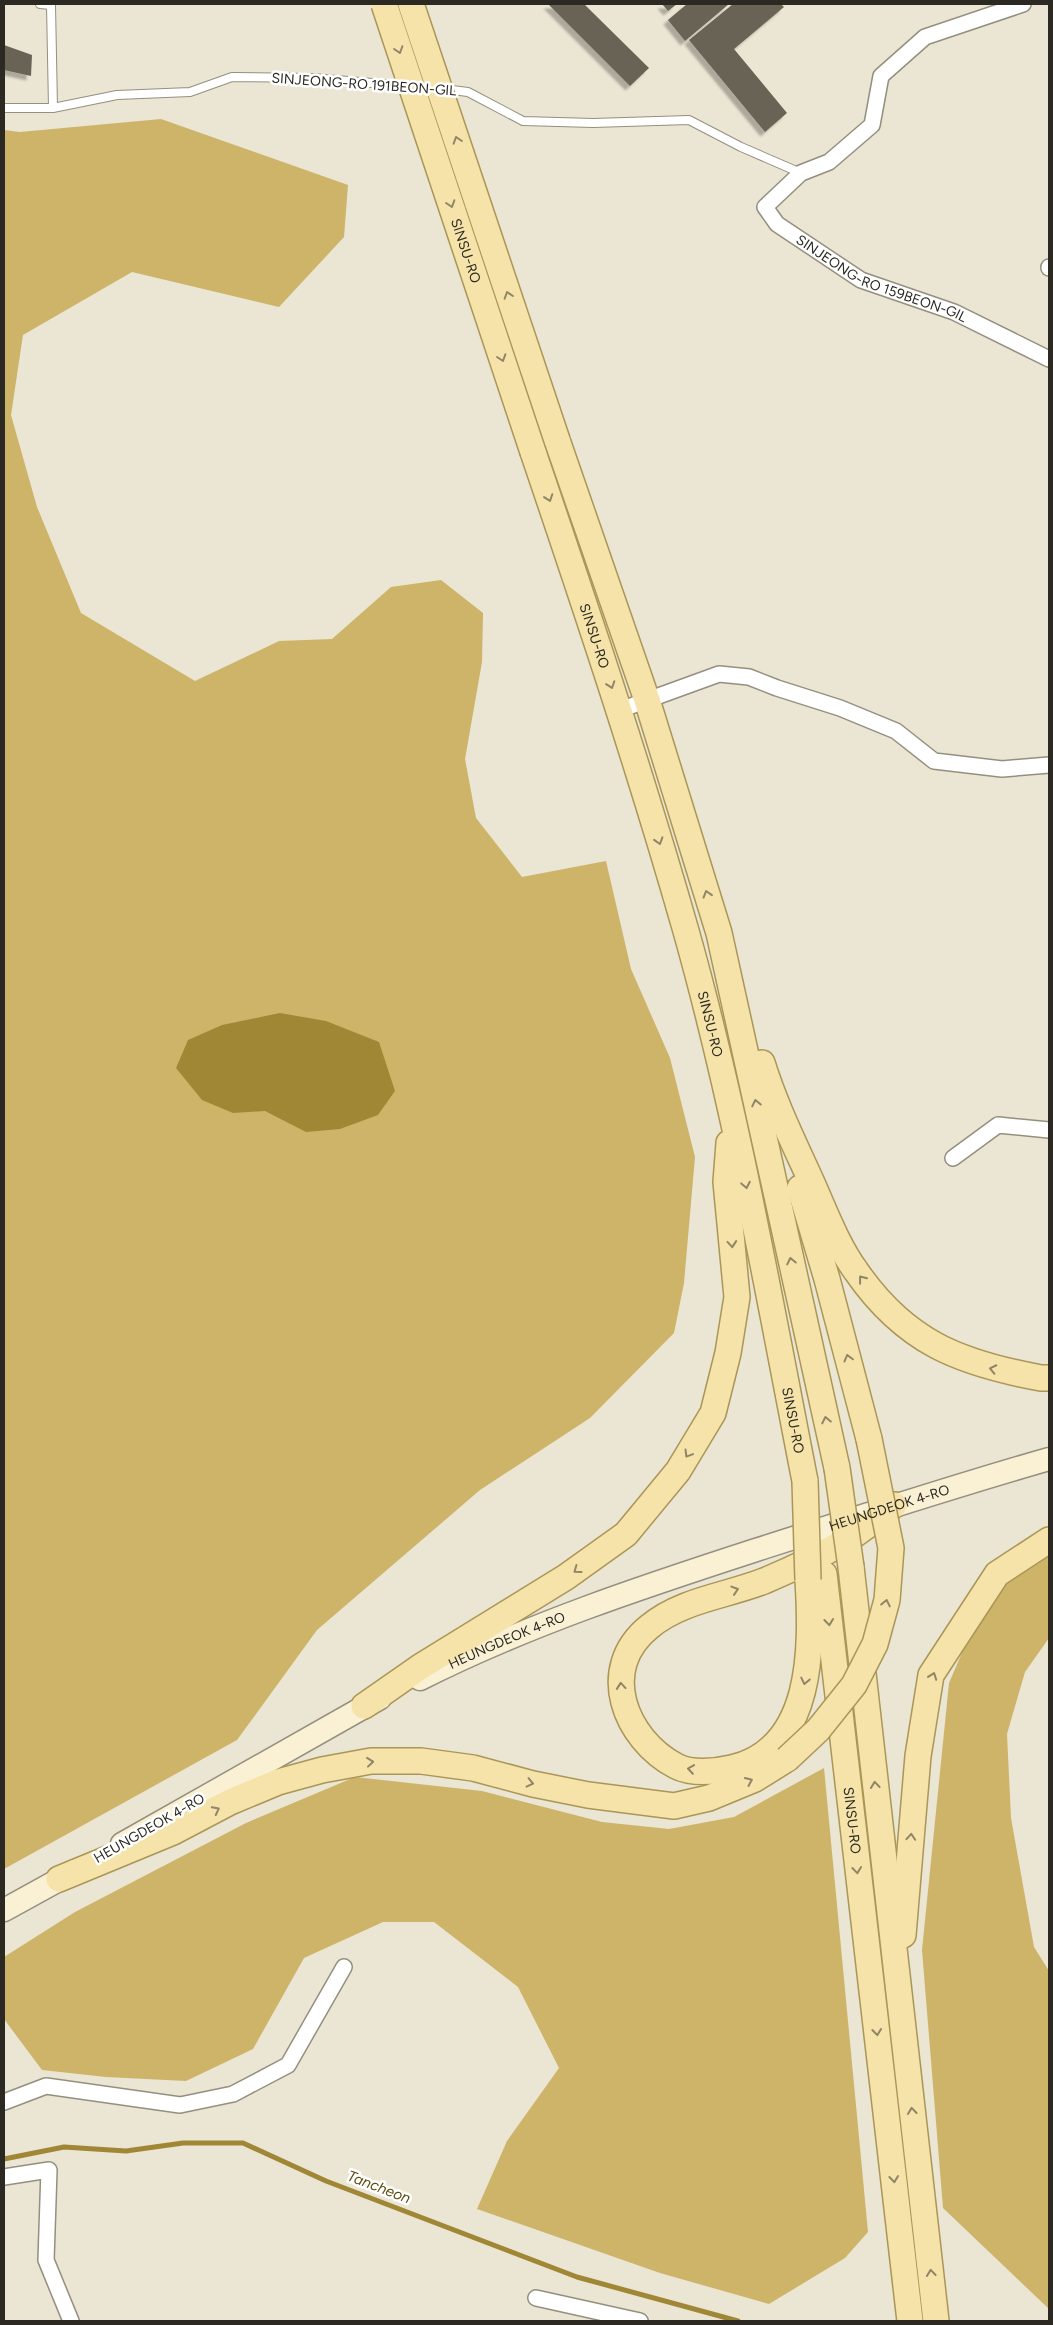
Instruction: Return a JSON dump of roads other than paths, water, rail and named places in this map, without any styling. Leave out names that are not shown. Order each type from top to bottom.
[{"type":"main road","name":"SINSU-RO","points":[[384,4],[620,710],[686,933],[731,1108],[806,1481],[816,1577],[882,2079],[910,2321]]},
{"type":"main road","name":"SINSU-RO","points":[[411,4],[557,440],[647,700],[719,933],[837,1468],[851,1567],[936,2321]]},
{"type":"main road","points":[[59,1880],[173,1832],[230,1802],[278,1782],[322,1770],[371,1761],[421,1761],[473,1768],[579,1793],[674,1806],[708,1798],[755,1778],[787,1759],[818,1730],[854,1685],[872,1651],[878,1635],[887,1600],[891,1548],[869,1439],[827,1279],[772,1094],[719,933]]},
{"type":"main road","points":[[772,1094],[843,1250],[855,1271],[907,1328],[924,1340],[985,1367],[1049,1378]]},
{"type":"main road","points":[[364,1706],[420,1667],[566,1577],[626,1534],[678,1470],[713,1412],[728,1353],[737,1297],[726,1182],[731,1108]]},
{"type":"main road","points":[[816,1577],[806,1680],[798,1706],[778,1744],[760,1757],[742,1766],[710,1772],[678,1767],[657,1754],[636,1732],[626,1710],[619,1685],[625,1657],[648,1627],[674,1610],[764,1581],[834,1547],[894,1505]]},
{"type":"main road","points":[[898,1990],[918,1756],[932,1675],[997,1574],[1049,1540]]},
{"type":"street","points":[[801,173],[829,162],[872,125],[881,76],[924,37],[1023,4]]},
{"type":"street","name":"SINJEONG-RO 159BEON-GIL","points":[[801,173],[765,206],[777,224],[861,280],[954,312],[1049,359]]},
{"type":"street","points":[[620,710],[719,674],[749,676],[778,688],[840,708],[896,731],[934,761],[1002,769],[1049,765]]},
{"type":"street","points":[[953,1158],[998,1125],[1049,1130]]},
{"type":"street","name":"HEUNGDEOK 4-RO","points":[[4,1910],[364,1706],[474,1652],[699,1568],[894,1505],[1049,1460]]},
{"type":"street","points":[[4,2102],[46,2086],[180,2106],[233,2094],[288,2065],[344,1967]]},
{"type":"street","points":[[4,2177],[49,2170],[46,2260],[71,2321]]},
{"type":"street","points":[[536,2298],[640,2321]]},
{"type":"lane","points":[[40,4],[51,5],[53,108]]},
{"type":"lane","name":"SINJEONG-RO 191BEON-GIL","points":[[4,108],[53,108],[117,95],[190,92],[232,78],[312,78],[419,87]]},
{"type":"lane","name":"SINJEONG-RO 191BEON-GIL","points":[[429,88],[468,92],[523,121],[594,123],[690,120],[742,147],[801,173]]},
{"type":"waterway","name":"Tancheon","points":[[4,2159],[64,2147],[126,2151],[183,2143],[243,2143],[326,2181],[577,2277],[738,2321]]}]
